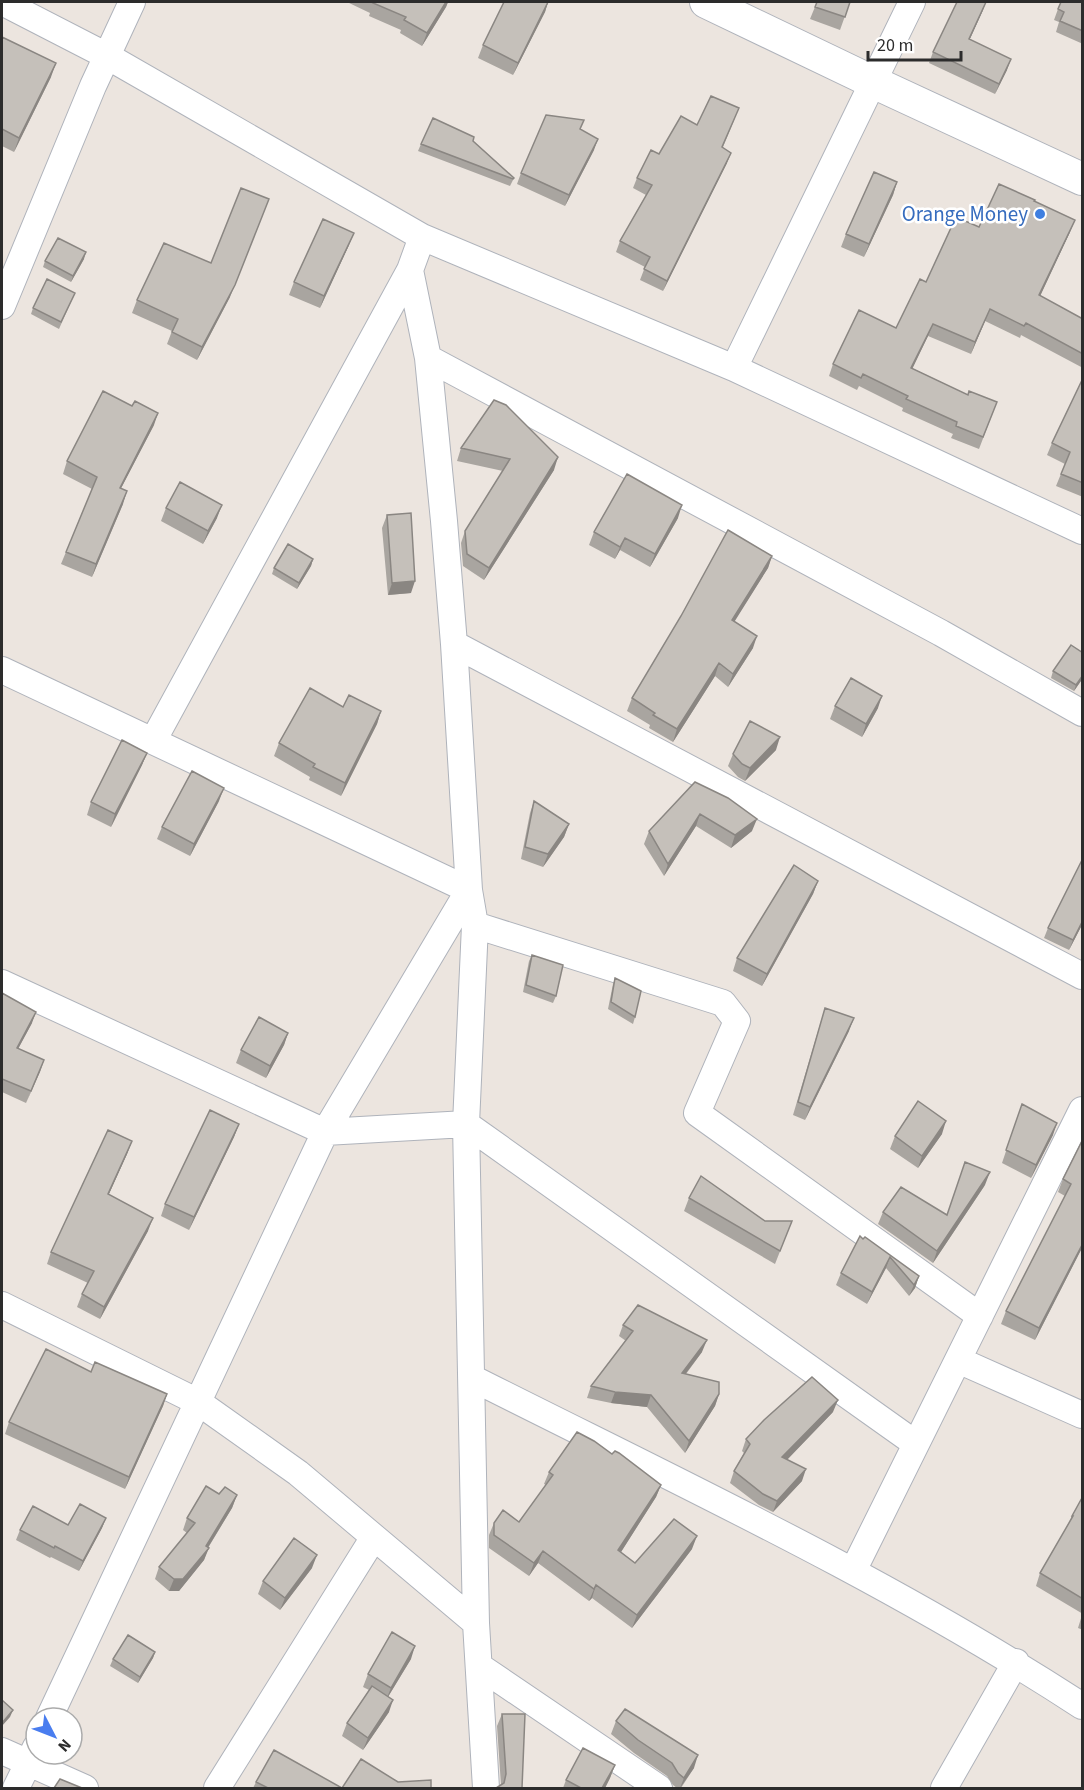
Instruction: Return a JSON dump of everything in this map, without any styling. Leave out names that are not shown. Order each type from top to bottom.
[{"type":"street","points":[[2,2],[107,56],[422,237],[734,368],[1083,531]]},
{"type":"street","points":[[2,306],[132,2]]},
{"type":"street","points":[[706,2],[1083,179]]},
{"type":"street","points":[[734,368],[912,2]]},
{"type":"street","points":[[153,741],[410,270],[422,237]]},
{"type":"street","points":[[410,270],[428,358],[454,644],[469,890],[475,925],[466,1124],[476,1623],[486,1788]]},
{"type":"street","points":[[428,358],[920,622],[1083,713]]},
{"type":"street","points":[[454,644],[1083,976]]},
{"type":"street","points":[[2,670],[469,890]]},
{"type":"street","points":[[56,1706],[325,1132],[469,890]]},
{"type":"street","points":[[475,925],[723,1003],[737,1021],[697,1113],[980,1316]]},
{"type":"street","points":[[2,983],[325,1132],[466,1124],[916,1444]]},
{"type":"street","points":[[853,1571],[1083,1110]]},
{"type":"street","points":[[2,1305],[198,1402],[298,1473],[476,1623]]},
{"type":"street","points":[[958,1360],[1083,1415]]},
{"type":"street","points":[[472,1378],[853,1571],[1016,1662],[1083,1706]]},
{"type":"street","points":[[217,1788],[374,1537]]},
{"type":"street","points":[[944,1788],[1016,1662]]},
{"type":"street","points":[[479,1666],[659,1788]]},
{"type":"street","points":[[2,1750],[24,1754]]},
{"type":"street","points":[[16,1788],[27,1766]]},
{"type":"street","points":[[50,1766],[85,1788]]},
{"type":"building","points":[[374,2],[446,2],[427,33],[404,20],[406,17]]},
{"type":"building","points":[[504,2],[548,2],[518,63],[483,45]]},
{"type":"building","points":[[817,2],[850,2],[845,17],[815,7]]},
{"type":"building","points":[[957,2],[986,2],[969,39],[1011,59],[999,84],[933,52]]},
{"type":"building","points":[[1061,2],[1083,2],[1083,31],[1060,21],[1064,12],[1058,9]]},
{"type":"building","points":[[2,37],[56,63],[19,138],[2,129]]},
{"type":"building","points":[[711,96],[739,108],[722,147],[731,153],[667,281],[644,269],[650,257],[620,241],[652,185],[637,178],[651,150],[659,154],[681,116],[697,125]]},
{"type":"building","points":[[546,115],[584,120],[580,129],[598,139],[569,195],[521,173]]},
{"type":"building","points":[[433,118],[474,137],[473,141],[514,178],[421,144]]},
{"type":"building","points":[[874,172],[897,182],[869,244],[846,234]]},
{"type":"building","points":[[999,184],[1075,220],[1039,295],[1083,319],[1083,354],[1026,323],[1024,326],[990,309],[975,342],[933,324],[911,368],[968,395],[969,391],[997,402],[983,437],[956,426],[957,422],[906,399],[908,396],[863,374],[861,378],[833,364],[859,310],[896,328],[920,279],[926,282],[956,217],[979,227]]},
{"type":"building","points":[[241,188],[269,199],[235,285],[202,347],[172,332],[178,319],[137,300],[164,243],[211,263]]},
{"type":"building","points":[[323,219],[354,233],[324,296],[294,282]]},
{"type":"building","points":[[58,238],[86,252],[73,276],[45,261]]},
{"type":"building","points":[[47,279],[75,293],[61,322],[33,308]]},
{"type":"building","points":[[1083,378],[1083,483],[1061,474],[1070,452],[1052,443]]},
{"type":"building","points":[[103,391],[132,406],[135,401],[158,413],[120,488],[127,491],[96,564],[66,552],[97,477],[67,461]]},
{"type":"building","points":[[494,400],[506,405],[558,457],[489,568],[467,554],[465,531],[510,459],[461,448]]},
{"type":"building","points":[[627,474],[682,505],[655,554],[625,538],[620,547],[594,532]]},
{"type":"building","points":[[180,482],[222,505],[208,531],[166,508]]},
{"type":"building","points":[[411,513],[415,581],[392,583],[387,515]]},
{"type":"building","points":[[728,530],[772,556],[732,620],[757,636],[733,674],[719,663],[677,729],[653,715],[655,713],[632,698],[681,616]]},
{"type":"building","points":[[288,544],[313,559],[299,583],[274,568]]},
{"type":"building","points":[[1071,645],[1083,653],[1083,675],[1076,685],[1053,671]]},
{"type":"building","points":[[851,678],[882,696],[866,724],[835,706]]},
{"type":"building","points":[[310,688],[343,707],[349,695],[381,711],[345,783],[313,767],[315,764],[279,743]]},
{"type":"building","points":[[750,721],[780,737],[750,768],[742,764],[733,754]]},
{"type":"building","points":[[122,740],[147,753],[115,814],[91,802]]},
{"type":"building","points":[[192,771],[224,788],[194,844],[162,827]]},
{"type":"building","points":[[695,782],[728,798],[757,819],[735,835],[700,814],[668,864],[649,831]]},
{"type":"building","points":[[534,801],[569,824],[548,854],[525,847]]},
{"type":"building","points":[[1083,858],[1083,920],[1073,940],[1048,928]]},
{"type":"building","points":[[794,865],[818,881],[767,974],[737,958]]},
{"type":"building","points":[[532,955],[563,965],[556,996],[526,985]]},
{"type":"building","points":[[615,978],[641,991],[635,1017],[611,1002]]},
{"type":"building","points":[[2,993],[36,1012],[17,1048],[44,1060],[31,1091],[2,1079]]},
{"type":"building","points":[[825,1008],[854,1018],[810,1107],[798,1102]]},
{"type":"building","points":[[259,1017],[288,1033],[270,1066],[241,1050]]},
{"type":"building","points":[[918,1101],[946,1121],[922,1156],[895,1136]]},
{"type":"building","points":[[1022,1104],[1057,1123],[1036,1165],[1006,1150]]},
{"type":"building","points":[[210,1110],[239,1124],[194,1217],[165,1204]]},
{"type":"building","points":[[108,1130],[132,1141],[108,1194],[153,1218],[104,1307],[82,1294],[94,1271],[51,1252]]},
{"type":"building","points":[[1083,1139],[1083,1243],[1039,1328],[1006,1311],[1071,1184],[1063,1179]]},
{"type":"building","points":[[965,1162],[990,1172],[937,1251],[883,1212],[901,1187],[947,1215]]},
{"type":"building","points":[[701,1176],[765,1221],[792,1221],[780,1251],[689,1198]]},
{"type":"building","points":[[860,1236],[863,1239],[865,1237],[919,1276],[914,1285],[890,1257],[872,1292],[841,1273]]},
{"type":"building","points":[[638,1305],[707,1340],[682,1373],[719,1382],[719,1394],[689,1441],[651,1395],[615,1392],[591,1386],[633,1331],[623,1325]]},
{"type":"building","points":[[46,1349],[91,1372],[95,1362],[167,1394],[129,1477],[9,1422]]},
{"type":"building","points":[[812,1377],[838,1400],[782,1457],[806,1469],[777,1501],[763,1494],[734,1471],[750,1444],[746,1439]]},
{"type":"building","points":[[577,1432],[612,1454],[615,1451],[619,1453],[661,1485],[618,1550],[635,1563],[674,1519],[697,1536],[637,1615],[596,1585],[594,1589],[543,1551],[534,1563],[494,1535],[494,1523],[503,1510],[519,1522],[553,1475],[549,1472]]},
{"type":"building","points":[[206,1486],[219,1494],[225,1487],[237,1495],[206,1546],[209,1548],[183,1579],[174,1579],[159,1567],[195,1523],[187,1518]]},
{"type":"building","points":[[1083,1496],[1083,1599],[1040,1573]]},
{"type":"building","points":[[80,1504],[106,1518],[83,1561],[20,1530],[33,1506],[68,1525]]},
{"type":"building","points":[[294,1538],[317,1555],[285,1598],[263,1581]]},
{"type":"building","points":[[392,1632],[415,1646],[391,1688],[368,1674]]},
{"type":"building","points":[[128,1635],[155,1652],[140,1677],[113,1659]]},
{"type":"building","points":[[372,1686],[393,1700],[368,1738],[347,1723]]},
{"type":"building","points":[[2,1700],[13,1710],[2,1723]]},
{"type":"building","points":[[625,1709],[698,1755],[684,1778],[672,1763],[638,1740],[616,1721]]},
{"type":"building","points":[[502,1714],[525,1714],[522,1788],[496,1788],[504,1783],[506,1774]]},
{"type":"building","points":[[583,1748],[615,1765],[602,1788],[581,1788],[566,1780]]},
{"type":"building","points":[[274,1750],[342,1788],[268,1788],[256,1782]]},
{"type":"building","points":[[361,1759],[398,1782],[431,1780],[431,1788],[342,1788]]},
{"type":"building","points":[[60,1779],[82,1788],[54,1788]]},
{"type":"place","name":"Orange Money","points":[[1040,214]]}]
